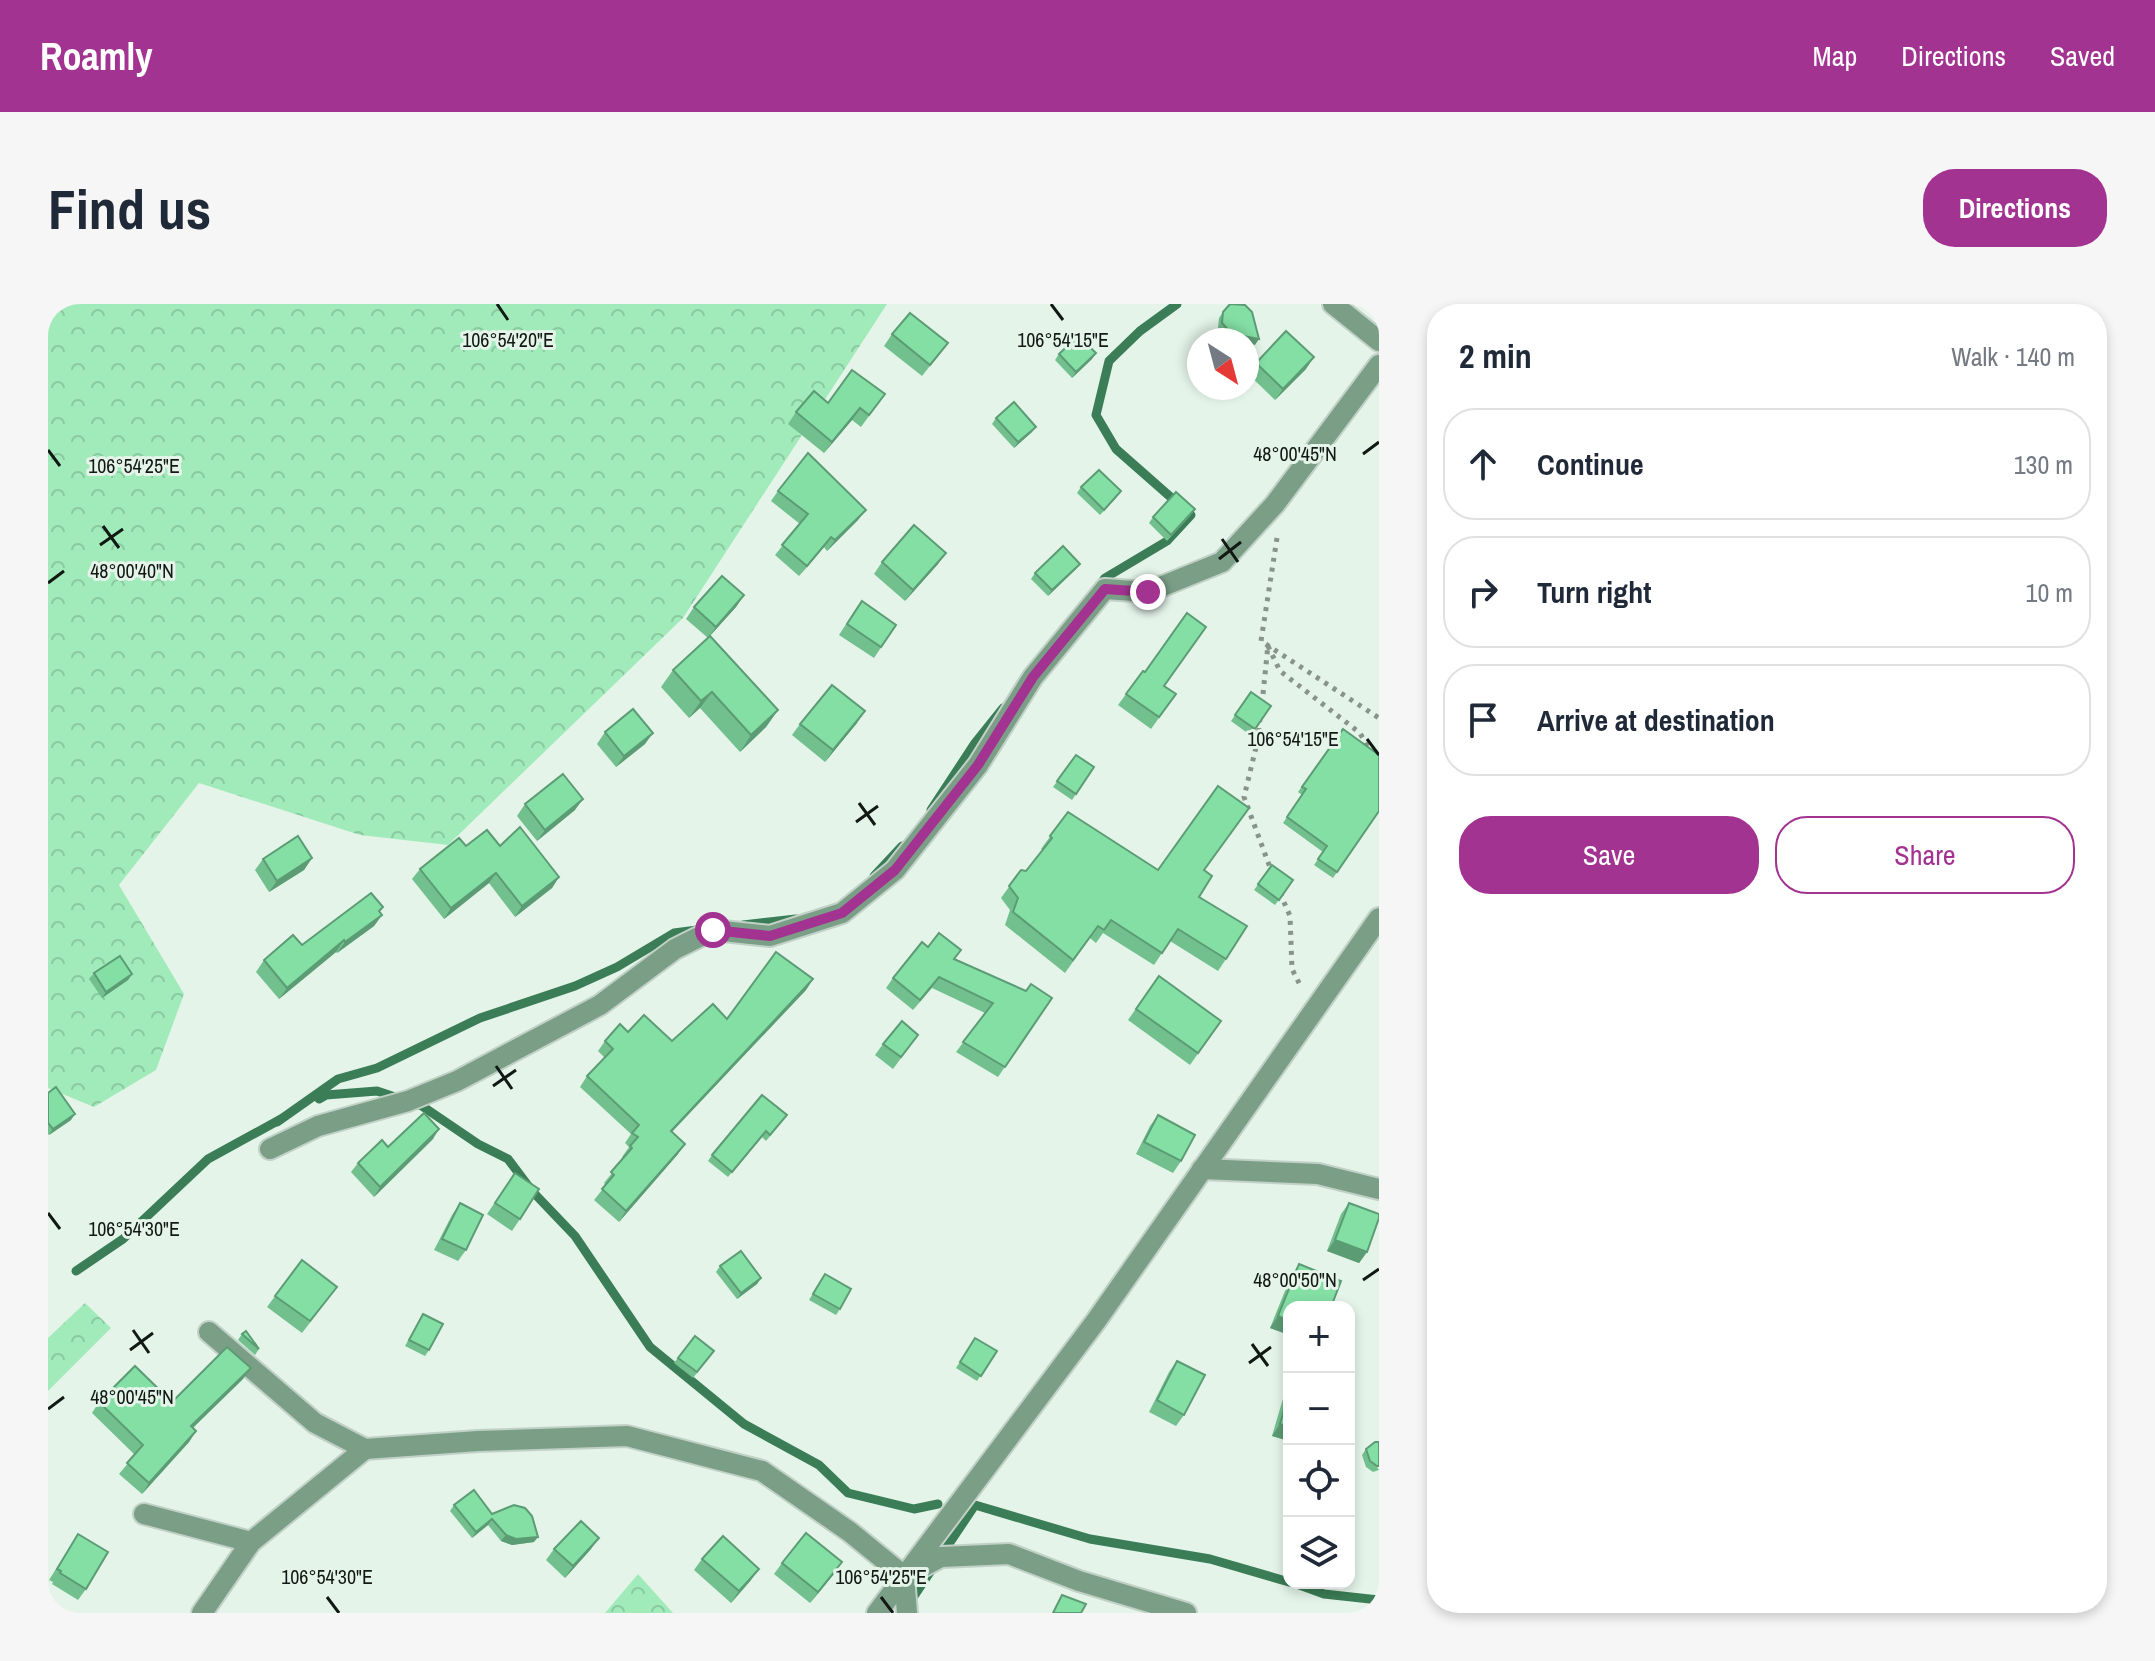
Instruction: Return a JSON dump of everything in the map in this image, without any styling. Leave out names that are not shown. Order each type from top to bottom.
[{"type":"street","points":[[1333,304],[1379,341]]},
{"type":"street","points":[[270,1149],[318,1126],[408,1101],[457,1081],[600,1005],[675,949],[713,930],[770,936],[842,913],[895,870],[978,765],[1033,677],[1105,589],[1148,592],[1222,562],[1284,494],[1379,365]]},
{"type":"street","points":[[877,1613],[1096,1321],[1379,918]]},
{"type":"street","points":[[1202,1169],[1318,1174],[1379,1189]]},
{"type":"street","points":[[209,1332],[315,1423],[365,1449],[627,1436],[762,1471],[850,1532],[904,1576],[907,1613]]},
{"type":"street","points":[[202,1613],[251,1542],[365,1449]]},
{"type":"street","points":[[144,1514],[251,1542]]},
{"type":"street","points":[[904,1576],[941,1557],[1009,1554],[1079,1581],[1186,1613]]},
{"type":"path","points":[[1284,494],[1261,641],[1379,718]]},
{"type":"path","points":[[1268,645],[1280,671],[1360,733],[1373,755]]},
{"type":"path","points":[[1268,645],[1258,739],[1244,797],[1290,916],[1292,969],[1313,1011]]},
{"type":"green space","points":[[48,304],[887,304],[683,618],[448,845],[360,835],[199,783],[119,885],[184,994],[156,1070],[94,1107],[48,1088]]},
{"type":"green space","points":[[85,1303],[111,1328],[48,1391],[48,1338]]},
{"type":"green space","points":[[638,1574],[673,1613],[605,1613]]},
{"type":"building","points":[[1230,304],[1245,305],[1252,312],[1256,328],[1227,328],[1222,323],[1223,312]]},
{"type":"building","points":[[910,313],[948,343],[930,365],[892,334]]},
{"type":"building","points":[[1286,331],[1314,357],[1283,389],[1259,366],[1259,360]]},
{"type":"building","points":[[1078,336],[1096,353],[1076,372],[1059,354]]},
{"type":"building","points":[[852,370],[885,394],[869,415],[860,408],[832,442],[796,412],[814,391],[828,403]]},
{"type":"building","points":[[1014,402],[1036,427],[1018,442],[996,418]]},
{"type":"building","points":[[808,453],[866,510],[835,540],[831,537],[807,566],[782,545],[808,514],[778,491]]},
{"type":"building","points":[[1099,470],[1121,491],[1104,510],[1081,487]]},
{"type":"building","points":[[1176,492],[1195,509],[1171,535],[1153,517]]},
{"type":"building","points":[[914,525],[946,553],[913,590],[882,562]]},
{"type":"building","points":[[1063,546],[1080,564],[1052,590],[1035,573]]},
{"type":"building","points":[[722,576],[744,595],[716,627],[694,607]]},
{"type":"building","points":[[862,601],[896,625],[881,647],[847,624]]},
{"type":"building","points":[[1187,613],[1206,627],[1164,686],[1176,694],[1159,717],[1126,694]]},
{"type":"building","points":[[710,636],[778,710],[751,735],[712,692],[701,701],[673,670]]},
{"type":"building","points":[[832,685],[865,711],[833,750],[800,724]]},
{"type":"building","points":[[1251,692],[1271,706],[1255,729],[1235,715]]},
{"type":"building","points":[[633,709],[653,733],[624,756],[605,732]]},
{"type":"building","points":[[1343,729],[1379,755],[1379,811],[1337,872],[1318,859],[1327,846],[1287,817],[1306,789],[1302,787]]},
{"type":"building","points":[[1076,755],[1094,767],[1076,794],[1057,781]]},
{"type":"building","points":[[563,774],[583,799],[545,830],[525,804]]},
{"type":"building","points":[[1218,786],[1249,808],[1204,870],[1212,876],[1199,897],[1247,926],[1226,959],[1178,929],[1162,953],[1111,920],[1104,930],[1098,926],[1073,960],[1013,912],[1018,898],[1009,886],[1021,870],[1026,871],[1068,812],[1158,870]]},
{"type":"building","points":[[520,827],[559,877],[522,906],[496,873],[451,908],[420,869],[459,838],[466,846],[487,830],[500,846]]},
{"type":"building","points":[[298,836],[312,858],[277,881],[263,859]]},
{"type":"building","points":[[1272,865],[1293,880],[1279,900],[1258,884]]},
{"type":"building","points":[[371,893],[383,907],[379,911],[382,915],[344,940],[287,988],[264,960],[293,935],[302,945]]},
{"type":"building","points":[[939,933],[961,950],[954,959],[1026,991],[1031,984],[1052,998],[1005,1067],[963,1042],[993,1003],[939,977],[920,1000],[893,978],[922,942],[928,947]]},
{"type":"building","points":[[776,952],[813,979],[671,1131],[685,1144],[626,1211],[602,1189],[614,1175],[611,1172],[632,1148],[630,1146],[638,1137],[632,1133],[639,1125],[587,1076],[613,1049],[605,1041],[620,1024],[628,1032],[644,1015],[672,1041],[713,1004],[727,1019]]},
{"type":"building","points":[[120,956],[132,974],[106,992],[94,973]]},
{"type":"building","points":[[1159,976],[1221,1021],[1198,1053],[1136,1009]]},
{"type":"building","points":[[902,1021],[918,1035],[901,1057],[883,1044]]},
{"type":"building","points":[[56,1087],[75,1114],[53,1129],[48,1123],[48,1093]]},
{"type":"building","points":[[762,1095],[787,1115],[770,1135],[766,1131],[732,1172],[712,1155]]},
{"type":"building","points":[[424,1113],[439,1129],[380,1187],[358,1163],[382,1140],[388,1147]]},
{"type":"building","points":[[1158,1115],[1195,1135],[1181,1161],[1144,1142]]},
{"type":"building","points":[[515,1173],[539,1189],[520,1219],[495,1203]]},
{"type":"building","points":[[460,1203],[483,1215],[466,1250],[442,1239]]},
{"type":"building","points":[[1349,1203],[1379,1214],[1367,1252],[1335,1240]]},
{"type":"building","points":[[741,1251],[761,1278],[741,1293],[720,1266]]},
{"type":"building","points":[[302,1260],[337,1287],[310,1321],[275,1296]]},
{"type":"building","points":[[1299,1264],[1341,1281],[1333,1301],[1284,1301]]},
{"type":"building","points":[[825,1274],[851,1289],[840,1309],[813,1294]]},
{"type":"building","points":[[423,1314],[443,1324],[429,1350],[409,1340]]},
{"type":"building","points":[[246,1331],[259,1349],[242,1334]]},
{"type":"building","points":[[695,1336],[714,1351],[697,1372],[678,1358]]},
{"type":"building","points":[[975,1338],[997,1351],[981,1376],[960,1362]]},
{"type":"building","points":[[227,1347],[251,1368],[191,1426],[196,1431],[149,1483],[127,1463],[143,1445],[99,1402],[135,1366],[172,1402]]},
{"type":"building","points":[[1177,1361],[1205,1375],[1184,1415],[1157,1400]]},
{"type":"building","points":[[1379,1442],[1379,1466],[1370,1461],[1366,1449]]},
{"type":"building","points":[[474,1490],[492,1514],[514,1505],[525,1508],[532,1516],[538,1537],[516,1539],[506,1535],[492,1519],[476,1532],[454,1505]]},
{"type":"building","points":[[581,1521],[599,1538],[573,1566],[554,1549]]},
{"type":"building","points":[[806,1533],[842,1562],[818,1592],[782,1563]]},
{"type":"building","points":[[78,1534],[108,1552],[86,1589],[57,1569]]},
{"type":"building","points":[[723,1536],[759,1569],[739,1591],[702,1559]]},
{"type":"building","points":[[1062,1595],[1086,1604],[1081,1613],[1053,1613]]},
{"type":"waterway","points":[[1099,586],[1105,578],[1167,541],[1191,515],[1116,449],[1096,415],[1109,361],[1140,331],[1177,304]]},
{"type":"waterway","points":[[931,810],[975,743],[1003,708]]},
{"type":"waterway","points":[[874,876],[902,846]]},
{"type":"waterway","points":[[743,925],[796,919]]},
{"type":"waterway","points":[[277,1122],[338,1079],[377,1068],[480,1018],[575,986],[617,967],[674,933],[697,930]]},
{"type":"waterway","points":[[319,1099],[326,1095],[377,1091],[422,1106],[478,1144],[508,1159],[532,1191],[575,1236],[650,1347],[744,1424],[819,1465],[848,1493],[914,1509],[938,1504]]},
{"type":"waterway","points":[[76,1271],[123,1239],[208,1159],[281,1119]]},
{"type":"waterway","points":[[910,1602],[975,1505],[1090,1539],[1210,1559],[1283,1580]]},
{"type":"waterway","points":[[1310,1589],[1324,1594],[1379,1600]]},
{"type":"route","points":[[713,930],[770,936],[842,913],[895,870],[978,765],[1033,677],[1105,589],[1148,592]]}]
